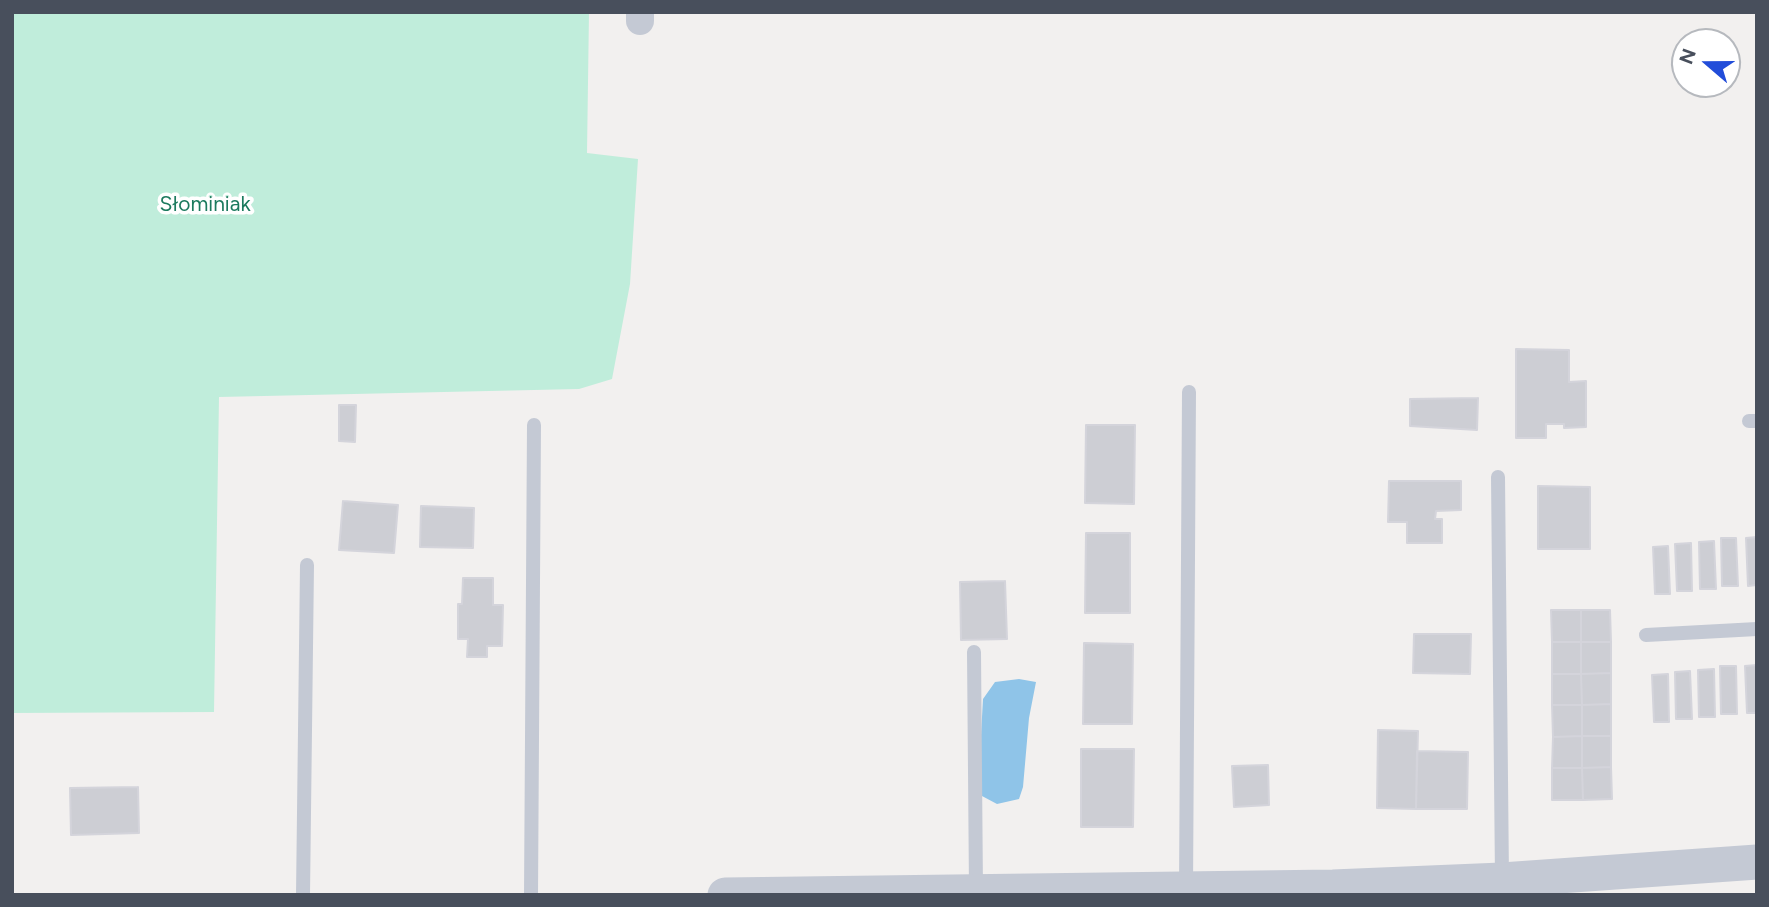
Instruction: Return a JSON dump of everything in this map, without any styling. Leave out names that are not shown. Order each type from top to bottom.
[{"type":"street","points":[[725,895],[1333,891],[1757,862]]},
{"type":"lane","points":[[1186,890],[1189,392]]},
{"type":"lane","points":[[531,895],[534,425]]},
{"type":"lane","points":[[1498,477],[1502,880]]},
{"type":"lane","points":[[303,895],[307,565]]},
{"type":"lane","points":[[1646,635],[1757,629]]},
{"type":"lane","points":[[974,652],[976,892]]},
{"type":"green space","name":"Słominiak","points":[[12,12],[589,12],[587,153],[638,159],[630,284],[612,379],[579,389],[219,397],[214,712],[12,713]]},
{"type":"water","points":[[1019,679],[1036,682],[1029,718],[1023,787],[1019,799],[997,804],[982,796],[980,753],[983,699],[995,682]]},
{"type":"building","points":[[1516,349],[1569,350],[1569,382],[1586,381],[1586,427],[1564,428],[1564,424],[1546,424],[1546,438],[1516,438]]},
{"type":"building","points":[[1478,398],[1477,430],[1410,426],[1410,399]]},
{"type":"building","points":[[339,405],[356,405],[355,442],[339,441]]},
{"type":"building","points":[[1086,425],[1135,425],[1134,504],[1085,503]]},
{"type":"building","points":[[1389,481],[1461,481],[1461,510],[1436,511],[1435,519],[1442,519],[1442,543],[1407,543],[1407,522],[1388,522]]},
{"type":"building","points":[[1538,486],[1590,487],[1590,549],[1538,549]]},
{"type":"building","points":[[343,501],[398,505],[394,553],[339,550]]},
{"type":"building","points":[[421,506],[474,508],[473,548],[420,547]]},
{"type":"building","points":[[1086,533],[1130,533],[1130,613],[1085,613]]},
{"type":"building","points":[[1757,537],[1757,585],[1748,586],[1746,538]]},
{"type":"building","points":[[1721,538],[1736,538],[1738,586],[1722,586]]},
{"type":"building","points":[[1714,541],[1716,589],[1700,589],[1699,542]]},
{"type":"building","points":[[1691,543],[1692,591],[1677,591],[1675,544]]},
{"type":"building","points":[[1668,546],[1670,594],[1655,594],[1653,547]]},
{"type":"building","points":[[463,578],[493,578],[493,605],[503,605],[502,646],[487,646],[487,657],[467,657],[468,639],[458,639],[458,604],[462,604]]},
{"type":"building","points":[[1005,581],[1007,639],[961,640],[960,582]]},
{"type":"building","points":[[1551,610],[1581,610],[1581,642],[1552,642]]},
{"type":"building","points":[[1581,610],[1610,610],[1611,642],[1581,642]]},
{"type":"building","points":[[1414,634],[1471,634],[1470,674],[1413,673]]},
{"type":"building","points":[[1552,642],[1581,642],[1581,674],[1552,674]]},
{"type":"building","points":[[1581,642],[1611,642],[1611,673],[1581,674]]},
{"type":"building","points":[[1084,643],[1133,644],[1132,724],[1083,724]]},
{"type":"building","points":[[1757,665],[1757,713],[1747,713],[1745,666]]},
{"type":"building","points":[[1720,666],[1736,666],[1737,714],[1721,714]]},
{"type":"building","points":[[1714,669],[1715,717],[1699,717],[1698,670]]},
{"type":"building","points":[[1690,671],[1692,719],[1676,719],[1675,672]]},
{"type":"building","points":[[1611,673],[1611,704],[1582,705],[1581,674]]},
{"type":"building","points":[[1552,674],[1581,674],[1582,705],[1552,705]]},
{"type":"building","points":[[1668,674],[1669,722],[1654,722],[1652,675]]},
{"type":"building","points":[[1611,704],[1611,736],[1582,736],[1582,705]]},
{"type":"building","points":[[1552,705],[1582,705],[1582,736],[1553,737]]},
{"type":"building","points":[[1378,730],[1418,731],[1416,809],[1377,808]]},
{"type":"building","points":[[1582,736],[1611,736],[1611,767],[1582,768]]},
{"type":"building","points":[[1582,736],[1582,768],[1552,768],[1553,737]]},
{"type":"building","points":[[1081,749],[1134,749],[1133,827],[1081,827]]},
{"type":"building","points":[[1417,751],[1468,752],[1467,809],[1416,809]]},
{"type":"building","points":[[1268,765],[1269,805],[1234,807],[1232,766]]},
{"type":"building","points":[[1611,767],[1612,799],[1583,800],[1582,768]]},
{"type":"building","points":[[1552,768],[1582,768],[1583,800],[1552,800]]},
{"type":"building","points":[[138,787],[139,833],[71,835],[70,788]]}]
